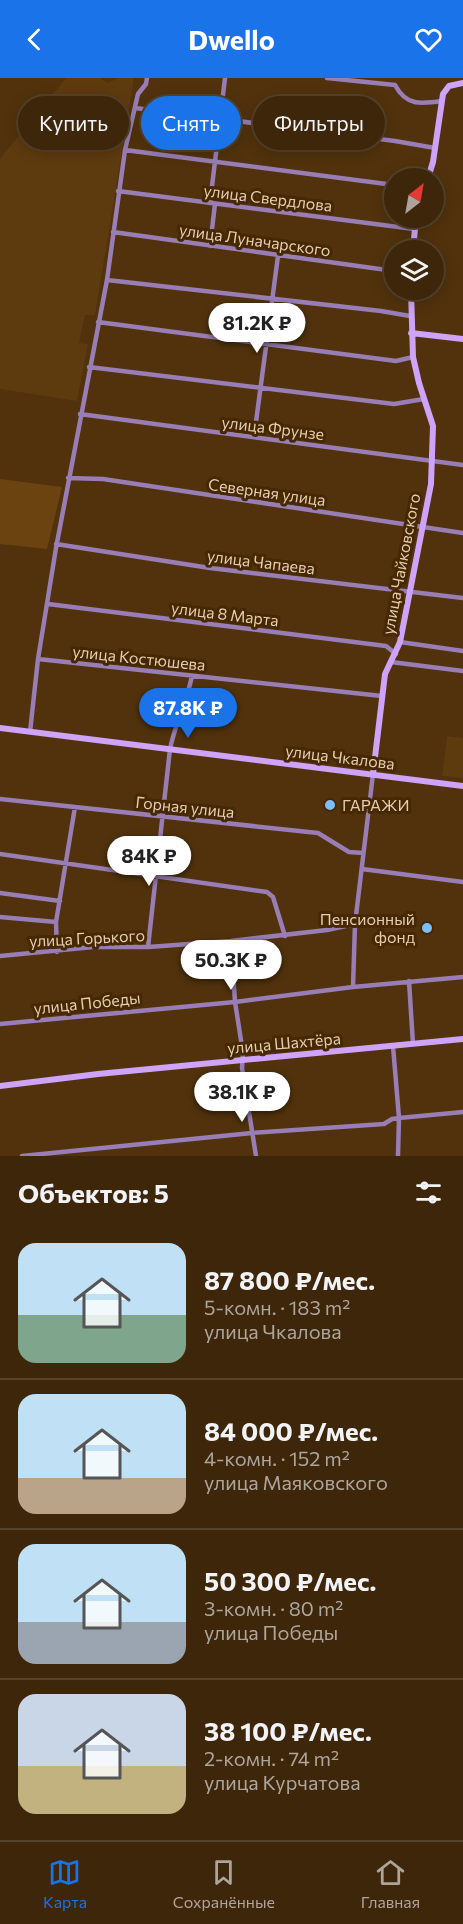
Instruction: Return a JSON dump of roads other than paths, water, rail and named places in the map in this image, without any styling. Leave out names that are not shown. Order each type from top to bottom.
[{"type":"street","points":[[129,133],[138,94],[146,84],[147,78]]},
{"type":"street","points":[[224,96],[225,78]]},
{"type":"street","points":[[327,78],[395,85],[400,94],[411,102],[442,101]]},
{"type":"street","points":[[430,168],[443,94],[449,86],[463,83]]},
{"type":"street","points":[[135,108],[141,109]]},
{"type":"street","points":[[241,121],[435,148]]},
{"type":"street","points":[[30,732],[38,659],[56,544],[107,280],[125,150],[384,184]]},
{"type":"street","points":[[210,246],[218,150]]},
{"type":"street","name":"улица Свердлова","points":[[118,191],[414,229]]},
{"type":"street","points":[[413,240],[414,229]]},
{"type":"street","name":"улица Луначарского","points":[[113,232],[384,270]]},
{"type":"street","points":[[254,438],[278,256]]},
{"type":"street","points":[[107,280],[381,310],[410,316]]},
{"type":"street","name":"улица Чайковского","points":[[353,987],[355,924],[385,674],[400,642],[431,484],[433,426],[413,357],[411,300]]},
{"type":"street","points":[[98,322],[396,361],[413,357]]},
{"type":"street","points":[[411,333],[463,339]]},
{"type":"street","points":[[89,367],[394,404],[424,399]]},
{"type":"street","name":"улица Фрунзе","points":[[80,414],[463,465]]},
{"type":"street","name":"Северная улица","points":[[68,477],[103,479],[463,533]]},
{"type":"street","name":"улица Чапаева","points":[[56,544],[210,568],[463,598]]},
{"type":"street","name":"улица 8 Марта","points":[[48,604],[386,646],[396,654]]},
{"type":"street","points":[[400,642],[463,651]]},
{"type":"street","name":"улица Костюшева","points":[[38,659],[382,696]]},
{"type":"street","points":[[390,662],[463,671]]},
{"type":"street","points":[[148,947],[170,749],[192,676]]},
{"type":"street","name":"улица Чкалова","points":[[0,728],[463,786]]},
{"type":"street","name":"Горная улица","points":[[0,799],[318,833],[349,852],[363,854]]},
{"type":"street","points":[[57,952],[56,922],[75,807]]},
{"type":"street","points":[[0,854],[267,892],[273,897],[285,936]]},
{"type":"street","points":[[362,870],[463,882]]},
{"type":"street","points":[[0,893],[60,901]]},
{"type":"street","points":[[0,917],[56,922]]},
{"type":"street","name":"улица Горького","points":[[0,956],[93,947],[148,947],[231,941],[285,936],[355,924]]},
{"type":"street","points":[[231,941],[235,1002],[256,1156]]},
{"type":"street","name":"улица Победы","points":[[0,1024],[235,1002],[353,987],[463,977]]},
{"type":"street","points":[[409,981],[413,1044]]},
{"type":"street","name":"улица Шахтёра","points":[[0,1086],[98,1074],[463,1039]]},
{"type":"street","points":[[393,1046],[399,1118],[398,1156]]},
{"type":"street","points":[[22,1156],[252,1133],[384,1124],[392,1119],[463,1112]]},
{"type":"place","name":"ГАРАЖИ","points":[[330,805]]},
{"type":"place","name":"Пенсионный фонд","points":[[427,928]]}]
